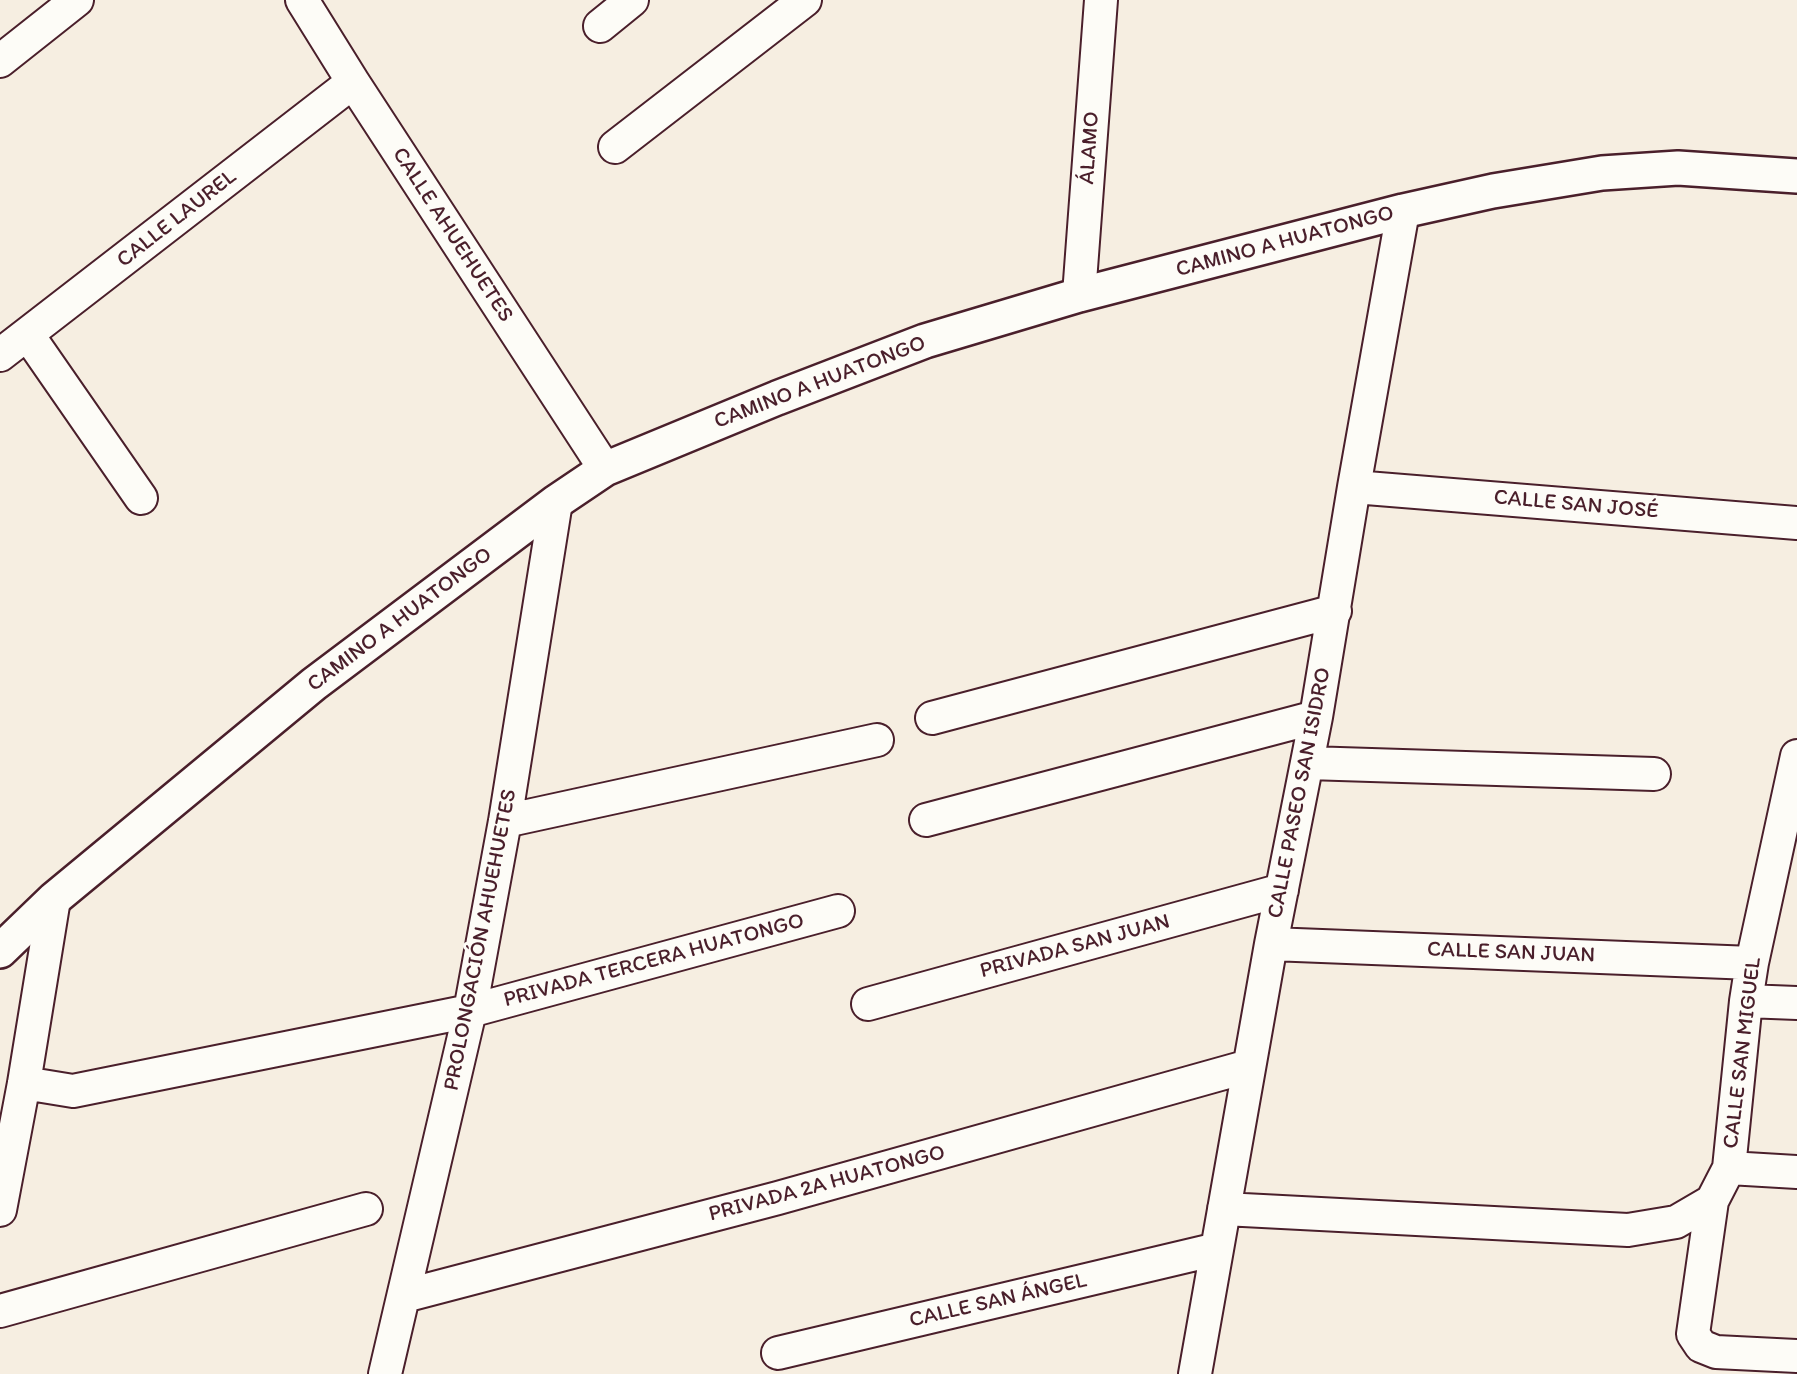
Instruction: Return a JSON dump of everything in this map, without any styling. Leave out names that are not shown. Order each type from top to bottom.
[{"type":"main road","name":"CAMINO A HUATONGO","points":[[0,951],[54,899],[314,684],[555,502],[604,469],[787,394],[926,341],[1079,295],[1403,211],[1493,191],[1602,173],[1678,168],[1797,176]]},
{"type":"street","points":[[0,61],[77,0]]},
{"type":"street","name":"CALLE AHUEHUETES","points":[[302,0],[352,82],[604,469]]},
{"type":"street","points":[[600,26],[632,0]]},
{"type":"street","points":[[615,147],[805,0]]},
{"type":"street","name":"ÁLAMO","points":[[1079,295],[1101,0]]},
{"type":"street","name":"CALLE LAUREL","points":[[0,355],[352,82]]},
{"type":"street","name":"CALLE PASEO SAN ISIDRO","points":[[1195,1374],[1271,944],[1308,763],[1403,211]]},
{"type":"street","points":[[28,335],[141,498]]},
{"type":"street","name":"CALLE SAN JOSÉ","points":[[1354,487],[1797,523]]},
{"type":"street","name":"PROLONGACIÓN AHUEHUETES","points":[[385,1374],[470,1011],[506,822],[555,502]]},
{"type":"street","points":[[932,718],[1335,610]]},
{"type":"street","points":[[926,820],[1316,717]]},
{"type":"street","points":[[506,822],[877,740]]},
{"type":"street","name":"CALLE SAN MIGUEL","points":[[1797,756],[1790,818],[1752,963],[1729,1168],[1712,1201],[1693,1334],[1701,1346],[1716,1352],[1797,1356]]},
{"type":"street","points":[[1308,763],[1654,774]]},
{"type":"street","name":"PRIVADA SAN JUAN","points":[[868,1004],[1282,890]]},
{"type":"street","points":[[0,1210],[24,1083],[54,899]]},
{"type":"street","name":"PRIVADA TERCERA HUATONGO","points":[[24,1083],[73,1091],[470,1011],[838,911]]},
{"type":"street","name":"CALLE SAN JUAN","points":[[1271,944],[1752,963]]},
{"type":"street","points":[[1746,1001],[1797,1003]]},
{"type":"street","name":"PRIVADA 2A HUATONGO","points":[[404,1296],[778,1198],[1249,1066]]},
{"type":"street","points":[[1729,1168],[1797,1172]]},
{"type":"street","points":[[1224,1209],[1628,1230],[1676,1222],[1712,1201]]},
{"type":"street","points":[[0,1311],[366,1209]]},
{"type":"street","name":"CALLE SAN ÁNGEL","points":[[778,1353],[1217,1249]]}]
